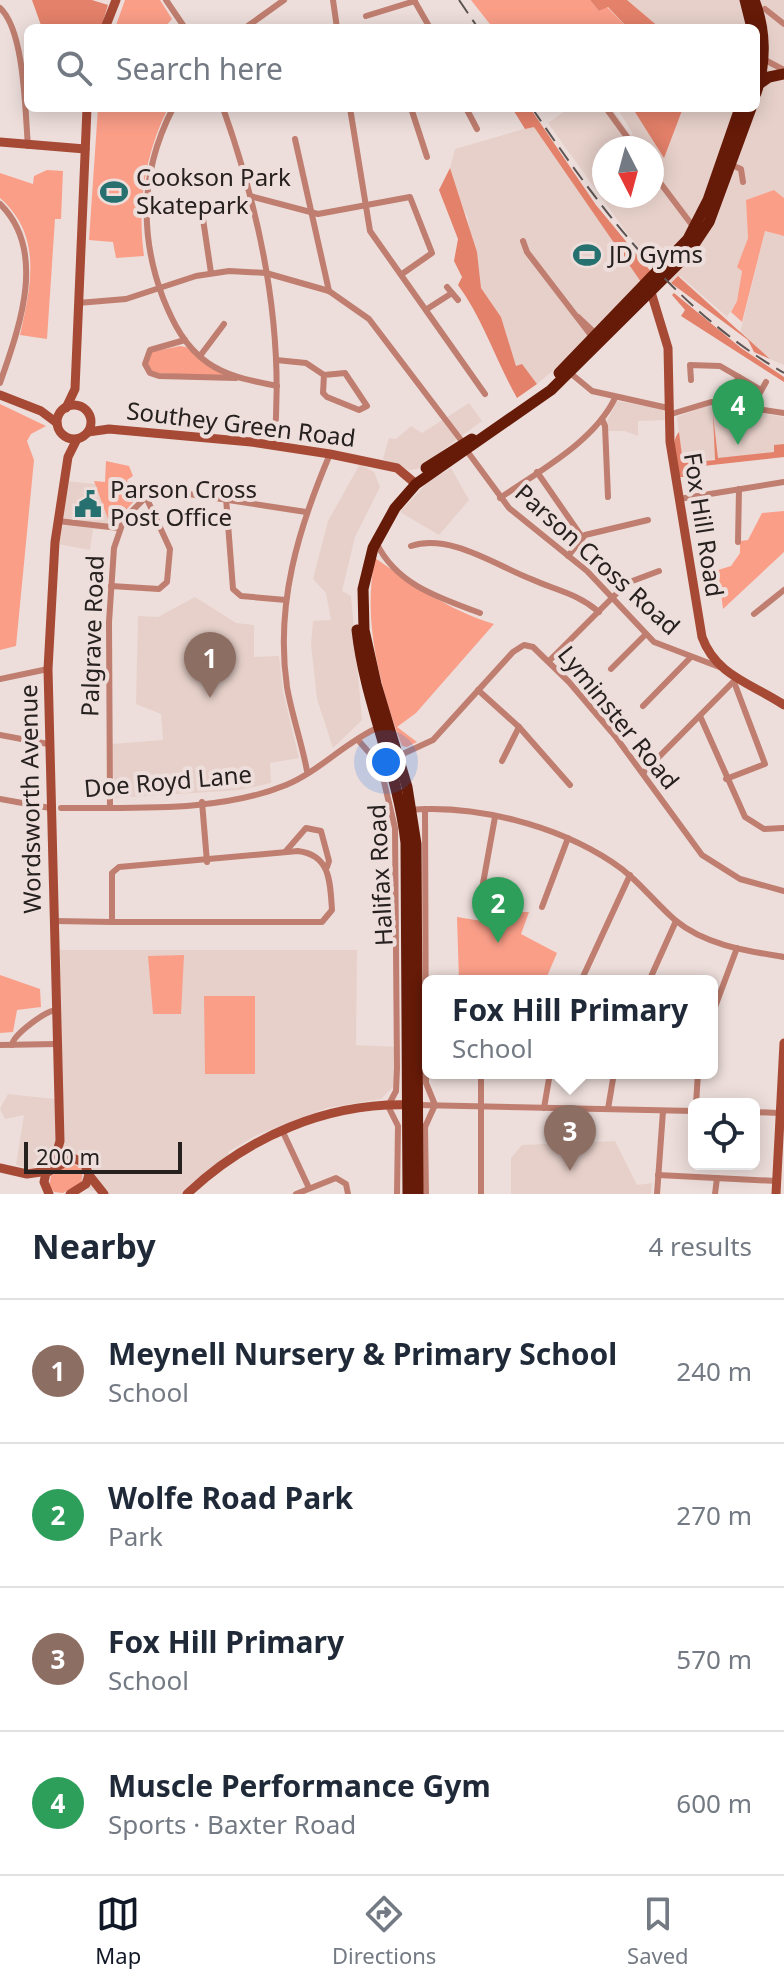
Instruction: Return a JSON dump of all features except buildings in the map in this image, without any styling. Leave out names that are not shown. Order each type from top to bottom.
[{"type":"highway","points":[[745,0],[751,24]]},
{"type":"highway","points":[[754,0],[761,27],[760,50]]},
{"type":"highway","points":[[760,72],[769,77],[784,72]]},
{"type":"highway","points":[[726,162],[740,112]]},
{"type":"highway","points":[[726,162],[749,112]]},
{"type":"highway","name":"Halifax Road","points":[[408,1194],[417,871],[394,758],[359,647],[357,589],[372,534],[389,504],[414,482],[532,405],[596,338],[647,293],[700,229],[726,162]]},
{"type":"highway","name":"Halifax Road","points":[[383,729],[364,630],[363,589],[376,542],[414,482]]},
{"type":"highway","name":"Halifax Road","points":[[412,1105],[418,1194]]},
{"type":"street","points":[[107,24],[116,0]]},
{"type":"street","points":[[166,0],[182,24]]},
{"type":"street","points":[[251,24],[284,0]]},
{"type":"street","points":[[333,0],[336,24]]},
{"type":"street","points":[[366,16],[415,0],[428,24]]},
{"type":"street","points":[[0,8],[11,25],[17,49],[24,111]]},
{"type":"street","points":[[765,9],[783,22]]},
{"type":"street","points":[[760,72],[784,72]]},
{"type":"street","points":[[24,112],[28,146]]},
{"type":"street","points":[[57,423],[75,389],[87,112]]},
{"type":"street","points":[[172,112],[153,162],[146,205],[149,259],[185,340],[200,356],[239,378]]},
{"type":"street","points":[[224,112],[250,196],[266,273],[276,360],[274,445]]},
{"type":"street","points":[[351,112],[370,231],[485,394]]},
{"type":"street","points":[[412,112],[427,157]]},
{"type":"street","points":[[468,112],[477,129]]},
{"type":"street","points":[[609,112],[626,136]]},
{"type":"street","points":[[295,139],[329,291]]},
{"type":"street","points":[[0,142],[85,149]]},
{"type":"street","points":[[726,162],[741,169],[743,182]]},
{"type":"street","points":[[664,186],[700,229]]},
{"type":"street","points":[[250,196],[311,213],[404,196],[412,200],[432,253],[402,274]]},
{"type":"street","points":[[0,204],[22,236],[26,265],[22,305],[0,383]]},
{"type":"street","points":[[203,219],[211,273]]},
{"type":"street","points":[[523,241],[527,252],[596,338]]},
{"type":"street","name":"Parson Cross Road","points":[[78,303],[126,299],[211,273],[266,273],[329,291],[369,319],[500,498],[519,518],[568,556],[660,646],[722,668]]},
{"type":"street","points":[[427,309],[450,290],[458,300]]},
{"type":"street","name":"Fox Hill Road","points":[[647,293],[668,348],[668,412],[702,637],[709,654],[735,681],[784,705]]},
{"type":"street","points":[[200,356],[224,324]]},
{"type":"street","points":[[185,340],[150,350],[145,364],[150,373],[159,376],[239,378],[277,386]]},
{"type":"street","points":[[690,356],[691,380]]},
{"type":"street","points":[[276,360],[306,363],[324,375],[347,375],[367,406],[359,410],[327,397],[323,393],[324,375]]},
{"type":"street","points":[[690,365],[720,366],[761,390]]},
{"type":"street","points":[[567,371],[592,391],[668,412],[705,402],[784,413]]},
{"type":"street","points":[[730,404],[731,390],[739,377]]},
{"type":"street","points":[[757,398],[766,382]]},
{"type":"street","points":[[0,395],[41,411],[57,423],[62,434],[77,439],[88,432],[87,413],[75,389]]},
{"type":"street","points":[[500,498],[602,419],[615,398]]},
{"type":"street","points":[[41,411],[64,409],[87,413]]},
{"type":"street","name":"Southey Green Road","points":[[87,413],[109,429]]},
{"type":"street","points":[[602,419],[605,426],[608,497]]},
{"type":"street","name":"Southey Green Road","points":[[88,432],[109,429],[274,445],[397,468],[414,482]]},
{"type":"street","name":"Wordsworth Avenue","points":[[62,434],[68,457]]},
{"type":"street","name":"Wordsworth Avenue","points":[[47,1191],[50,1168],[60,1141],[54,921],[56,808],[48,744],[48,669],[58,521],[68,457],[77,439]]},
{"type":"street","points":[[307,771],[287,684],[286,600],[306,512],[330,454]]},
{"type":"street","points":[[537,472],[582,537]]},
{"type":"street","points":[[679,499],[784,482]]},
{"type":"street","points":[[738,542],[739,489]]},
{"type":"street","points":[[111,586],[159,589],[167,582],[170,549],[146,497],[169,491],[306,512]]},
{"type":"street","name":"Palgrave Road","points":[[110,807],[108,705],[111,586],[119,528],[128,513],[146,497]]},
{"type":"street","points":[[226,498],[233,589],[241,596],[286,600]]},
{"type":"street","points":[[568,556],[582,537],[648,520]]},
{"type":"street","points":[[58,521],[119,528]]},
{"type":"street","points":[[376,542],[395,571],[423,590],[480,613]]},
{"type":"street","points":[[411,546],[476,551],[533,581],[570,592],[599,612]]},
{"type":"street","points":[[370,557],[383,556]]},
{"type":"street","points":[[549,661],[630,581],[659,571]]},
{"type":"street","points":[[754,614],[783,592]]},
{"type":"street","points":[[611,669],[646,634]]},
{"type":"street","name":"Lyminster Road","points":[[394,758],[433,740],[520,646],[533,647],[549,661],[643,773],[710,862],[740,879],[784,891]]},
{"type":"street","points":[[643,706],[690,658]]},
{"type":"street","points":[[0,679],[48,669]]},
{"type":"street","points":[[643,773],[735,681],[765,764],[726,779]]},
{"type":"street","points":[[478,690],[519,727],[570,785]]},
{"type":"street","points":[[700,716],[739,808],[750,822],[764,829],[784,828]]},
{"type":"street","points":[[502,761],[519,727]]},
{"type":"street","name":"Doe Royd Lane","points":[[0,799],[56,808],[110,807],[202,802],[259,794],[288,784],[307,771],[322,766],[344,748],[383,729]]},
{"type":"street","points":[[0,735],[48,744]]},
{"type":"street","name":"Halifax Road","points":[[358,740],[380,765],[395,828],[397,1086],[388,1106],[398,1126],[397,1194]]},
{"type":"street","points":[[202,802],[207,862]]},
{"type":"street","points":[[407,810],[425,809],[495,817],[568,838],[630,875],[676,921],[704,937],[737,948],[784,957]]},
{"type":"street","name":"Halifax Road","points":[[425,809],[426,975]]},
{"type":"street","points":[[482,889],[495,817]]},
{"type":"street","points":[[54,921],[322,922],[332,910],[329,861],[321,831],[306,828],[286,851]]},
{"type":"street","points":[[542,907],[568,838]]},
{"type":"street","points":[[112,922],[111,880],[115,869],[207,862],[286,851],[312,854],[327,867]]},
{"type":"street","points":[[584,975],[630,875]]},
{"type":"street","points":[[652,975],[676,921]]},
{"type":"street","points":[[718,999],[737,948]]},
{"type":"street","points":[[12,1045],[15,1035],[43,1014],[56,1010]]},
{"type":"street","points":[[658,1175],[717,1178],[778,1189],[784,1043]]},
{"type":"street","points":[[0,1045],[57,1044]]},
{"type":"street","name":"Halifax Road","points":[[426,1079],[435,1105],[425,1127],[426,1194]]},
{"type":"street","points":[[481,1079],[481,1194]]},
{"type":"street","points":[[544,1108],[549,1079]]},
{"type":"street","points":[[608,1109],[613,1079]]},
{"type":"street","points":[[187,1194],[236,1155],[282,1130],[333,1113],[412,1105],[688,1111]]},
{"type":"street","points":[[657,1194],[663,1111]]},
{"type":"street","points":[[760,1112],[781,1112]]},
{"type":"street","points":[[282,1130],[309,1188]]},
{"type":"street","points":[[60,1141],[73,1158],[84,1163],[104,1194]]},
{"type":"street","points":[[0,1168],[27,1174],[73,1158]]},
{"type":"street","points":[[27,1174],[47,1191]]},
{"type":"street","points":[[71,1194],[86,1184],[89,1175]]},
{"type":"street","points":[[296,1194],[336,1178],[346,1184],[348,1194]]},
{"type":"street","points":[[715,1194],[717,1178]]},
{"type":"street","points":[[71,1194],[79,1194]]},
{"type":"shaded area","points":[[32,0],[92,0],[108,5],[102,24],[41,24]]},
{"type":"shaded area","points":[[125,0],[160,0],[172,19],[168,24],[116,24]]},
{"type":"shaded area","points":[[471,0],[590,0],[599,11],[607,7],[624,24],[490,24]]},
{"type":"shaded area","points":[[590,0],[627,0],[655,24],[624,24],[608,7],[599,11]]},
{"type":"shaded area","points":[[627,0],[784,0],[784,198],[774,190],[746,200],[748,238],[737,267],[742,270],[737,301],[727,317],[680,276],[671,283],[609,208],[664,208],[664,157],[681,112],[760,112],[760,24],[655,24]]},
{"type":"shaded area","points":[[98,112],[166,112],[148,162],[142,199],[144,256],[116,258],[113,242],[89,240]]},
{"type":"shaded area","points":[[514,112],[533,112],[592,199],[592,208],[598,208],[653,274],[641,282],[534,127],[525,129]]},
{"type":"shaded area","points":[[563,112],[615,112],[631,136],[592,136],[592,184],[548,123]]},
{"type":"shaded area","points":[[619,112],[635,112],[650,136],[631,136],[633,134]]},
{"type":"shaded area","points":[[635,112],[681,112],[664,158],[664,136],[650,136]]},
{"type":"shaded area","points":[[534,126],[641,282],[561,364],[537,384],[522,365],[516,366],[501,317],[481,289],[467,216],[455,194],[450,168],[455,149]]},
{"type":"shaded area","points":[[450,168],[477,252],[481,288],[501,317],[516,366],[522,364],[537,384],[517,398],[475,312],[458,285],[462,277],[454,261],[458,239],[439,190]]},
{"type":"shaded area","points":[[47,170],[63,171],[61,219],[55,219],[47,339],[20,335],[30,280],[28,245],[23,228],[0,198],[0,173],[33,184],[34,176]]},
{"type":"shaded area","points":[[774,190],[784,198],[784,236],[765,231],[742,322],[731,312],[737,301],[742,271],[737,267],[748,238],[746,200]]},
{"type":"shaded area","points":[[765,231],[784,236],[784,365],[770,359],[740,333]]},
{"type":"shaded area","points":[[678,276],[770,359],[754,352],[748,340],[671,283]]},
{"type":"shaded area","points":[[674,293],[741,348],[784,377],[784,382],[681,316],[685,310],[672,295]]},
{"type":"shaded area","points":[[186,347],[226,376],[153,373],[148,364],[151,352]]},
{"type":"shaded area","points":[[617,401],[663,409],[665,420],[638,421],[638,436],[624,431],[607,431],[607,421]]},
{"type":"shaded area","points":[[469,403],[482,421],[417,469],[409,470],[383,459],[389,438],[396,439],[411,426],[422,433]]},
{"type":"shaded area","points":[[0,404],[46,426],[31,434],[27,441],[34,460],[16,646],[0,650]]},
{"type":"shaded area","points":[[709,405],[784,417],[784,444],[774,445],[775,452],[683,463],[677,417]]},
{"type":"shaded area","points":[[713,415],[718,458],[774,452],[774,445],[784,444],[784,457],[685,468],[685,477],[678,477],[674,448],[679,432],[683,463],[715,460]]},
{"type":"shaded area","points":[[106,461],[129,466],[133,476],[127,480],[136,499],[117,520],[108,519],[94,481],[105,482]]},
{"type":"shaded area","points":[[360,464],[374,472],[380,487],[355,537],[342,591],[351,596],[362,720],[333,748],[317,699],[311,644],[313,621],[331,620],[326,593],[313,579],[328,521]]},
{"type":"shaded area","points":[[451,468],[469,500],[439,535],[400,512],[428,482]]},
{"type":"shaded area","points":[[67,481],[95,484],[108,519],[108,530],[93,529],[90,550],[58,544]]},
{"type":"shaded area","points":[[784,511],[784,552],[723,609],[718,570],[731,566],[740,553],[740,541],[748,540],[762,513]]},
{"type":"shaded area","points":[[375,558],[446,604],[494,624],[416,713],[397,727],[417,742],[407,747],[402,746],[394,723],[375,653],[371,606]]},
{"type":"shaded area","points":[[195,597],[236,623],[254,625],[254,657],[279,656],[283,691],[299,758],[270,763],[271,783],[240,790],[114,798],[112,744],[163,740],[161,714],[136,704],[138,616],[158,617]]},
{"type":"shaded area","points":[[490,900],[511,912],[529,912],[521,934],[557,953],[548,975],[459,975],[457,917],[488,922]]},
{"type":"shaded area","points":[[60,950],[357,950],[356,1045],[398,1047],[393,1087],[381,1099],[327,1108],[257,1135],[228,1152],[231,1158],[187,1194],[103,1194],[16,1165],[24,1115],[5,1119],[0,1109],[8,1094],[63,1100]]},
{"type":"shaded area","points":[[184,955],[181,1014],[153,1014],[148,956]]},
{"type":"shaded area","points":[[0,975],[40,989],[41,1007],[17,1010],[13,1032],[0,1033]]},
{"type":"shaded area","points":[[204,996],[255,996],[255,1074],[205,1074]]},
{"type":"shaded area","points":[[615,1141],[637,1185],[652,1183],[651,1194],[511,1194],[511,1158],[522,1145]]},
{"type":"shaded area","points":[[72,1163],[83,1170],[81,1183],[63,1193],[54,1192],[49,1186],[51,1176]]},
{"type":"railway","points":[[459,0],[475,24]]},
{"type":"railway","points":[[535,112],[613,220],[674,288],[744,347],[784,373]]},
{"type":"place","name":"Cookson Park Skatepark","points":[[114,192]]},
{"type":"place","name":"JD Gyms","points":[[587,255]]},
{"type":"place","name":"Muscle Performance Gym","points":[[738,445]]},
{"type":"place","name":"Parson Cross Post Office","points":[[88,504]]},
{"type":"place","name":"Meynell Nursery & Primary School","points":[[210,698]]},
{"type":"place","name":"Wolfe Road Park","points":[[498,943]]},
{"type":"place","name":"Fox Hill Primary","points":[[570,1171]]}]
